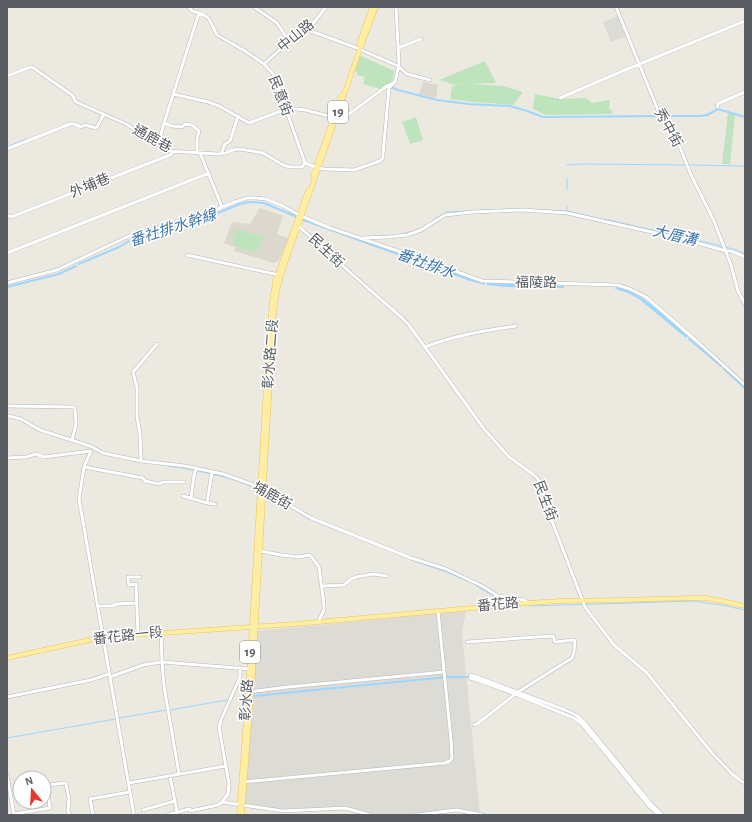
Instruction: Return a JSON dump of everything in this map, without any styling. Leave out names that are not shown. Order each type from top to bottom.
[{"type":"main road","name":"彰水路二段","points":[[261,490],[270,353],[279,275],[372,7]]},
{"type":"main road","name":"彰水路二段","points":[[358,49],[376,7]]},
{"type":"main road","name":"彰水路","points":[[249,692],[249,669],[259,551],[261,490]]},
{"type":"main road","name":"彰水路","points":[[239,815],[243,782],[261,490]]},
{"type":"main road","name":"番花路","points":[[253,627],[560,601],[707,598],[745,606]]},
{"type":"main road","name":"番花路一段","points":[[7,658],[103,637],[253,627]]},
{"type":"main road","name":"彰水路","points":[[241,805],[242,815]]},
{"type":"street","name":"民意街","points":[[189,7],[192,11],[199,12],[206,16],[217,35],[264,64],[273,74],[305,163]]},
{"type":"street","points":[[254,7],[277,23],[289,41]]},
{"type":"street","points":[[257,9],[263,7]]},
{"type":"street","points":[[320,7],[326,8]]},
{"type":"street","points":[[305,163],[317,168],[354,170],[380,161],[383,158],[389,88],[395,82],[399,64],[396,7]]},
{"type":"street","name":"秀中街","points":[[616,7],[660,115],[673,131],[691,175],[714,221],[731,265],[738,291],[745,304]]},
{"type":"street","name":"中山路","points":[[264,64],[289,41],[308,30],[326,8]]},
{"type":"street","points":[[158,145],[199,12]]},
{"type":"street","points":[[560,98],[745,21]]},
{"type":"street","points":[[308,30],[398,66],[407,74],[430,80]]},
{"type":"street","points":[[398,48],[421,39]]},
{"type":"street","name":"通鹿巷","points":[[7,76],[32,67],[72,95],[76,102],[126,124],[168,151],[226,154],[233,150],[239,149],[263,153],[283,165],[290,167],[302,166],[305,163]]},
{"type":"street","points":[[173,94],[219,106],[249,123],[288,108],[295,108],[335,117],[349,114],[387,86],[395,82]]},
{"type":"street","points":[[718,107],[717,104],[745,92]]},
{"type":"street","points":[[7,150],[70,124],[74,124],[80,128],[85,125],[96,128],[104,114]]},
{"type":"street","points":[[221,154],[225,144],[230,141],[238,116]]},
{"type":"street","points":[[164,123],[182,127],[186,124],[192,125],[199,131],[197,139],[199,153],[209,173],[222,208]]},
{"type":"street","name":"外埔巷","points":[[7,215],[11,217],[170,155],[172,152]]},
{"type":"street","points":[[7,253],[209,173]]},
{"type":"street","name":"福陵路","points":[[7,283],[57,270],[129,236],[188,221],[247,198],[266,199],[283,206],[300,217],[360,239],[486,281],[617,285],[630,289],[646,297],[745,385]]},
{"type":"street","points":[[360,239],[406,235],[422,230],[445,215],[472,212],[523,210],[567,213],[725,249],[745,257]]},
{"type":"street","name":"民生街","points":[[297,225],[409,325],[484,429],[509,456],[534,474],[538,479],[552,521],[585,607],[614,645],[647,673],[712,753],[732,774],[745,784]]},
{"type":"street","points":[[187,255],[279,275]]},
{"type":"street","points":[[486,281],[486,286]]},
{"type":"street","points":[[425,347],[433,343],[453,338],[516,326]]},
{"type":"street","points":[[141,461],[140,434],[137,417],[137,388],[134,372],[157,344]]},
{"type":"street","points":[[7,406],[74,407],[76,424],[72,440]]},
{"type":"street","name":"埔鹿街","points":[[7,416],[21,420],[40,430],[90,446],[103,453],[141,461],[170,464],[212,472],[238,479],[269,493],[311,518],[411,558],[456,573],[498,596],[524,600],[528,603]]},
{"type":"street","points":[[7,458],[26,457],[36,454],[44,457],[91,451],[84,466],[79,498],[134,815]]},
{"type":"street","points":[[84,466],[143,478],[145,481],[159,484],[163,482],[184,482]]},
{"type":"street","points":[[191,498],[196,469]]},
{"type":"street","points":[[208,503],[212,472]]},
{"type":"street","points":[[183,496],[215,504]]},
{"type":"street","points":[[259,551],[300,557],[311,556],[319,567],[322,586],[324,610],[318,622]]},
{"type":"street","points":[[322,586],[344,584],[356,577],[373,574],[387,576]]},
{"type":"street","points":[[138,635],[136,584],[128,584],[128,577],[140,577]]},
{"type":"street","points":[[98,606],[136,603]]},
{"type":"street","points":[[243,782],[445,763],[450,761],[452,758],[438,611]]},
{"type":"street","points":[[161,633],[164,686],[179,774]]},
{"type":"street","points":[[467,642],[551,636],[554,637],[554,642],[574,640],[574,652],[572,658],[516,693],[474,726]]},
{"type":"street","points":[[7,697],[109,676],[162,662],[240,667],[249,669]]},
{"type":"street","points":[[167,815],[189,809],[191,813],[218,806],[228,794],[229,784],[219,727],[240,677],[240,667]]},
{"type":"street","points":[[249,692],[444,672]]},
{"type":"street","points":[[470,676],[480,681],[576,715],[584,722],[652,805],[663,815]]},
{"type":"street","points":[[516,693],[570,715],[582,724],[650,807],[659,815]]},
{"type":"street","points":[[129,783],[226,766]]},
{"type":"street","points":[[7,775],[14,814],[50,808],[47,786],[66,783],[69,799],[68,811],[70,815]]},
{"type":"street","points":[[170,776],[177,812]]},
{"type":"street","points":[[93,815],[90,799],[130,792]]},
{"type":"street","points":[[143,810],[175,801]]},
{"type":"street","points":[[222,802],[283,811],[345,808],[370,815]]},
{"type":"street","points":[[417,815],[456,810],[483,815]]},
{"type":"shaded area","points":[[618,16],[626,36],[611,42],[603,22]]},
{"type":"shaded area","points":[[423,82],[438,85],[436,98],[419,94]]},
{"type":"shaded area","points":[[260,208],[283,216],[277,234],[288,238],[279,261],[274,263],[234,251],[235,247],[224,243],[232,222],[250,224]]},
{"type":"shaded area","points":[[466,611],[462,633],[480,814],[454,809],[410,815],[371,815],[346,808],[283,810],[244,804],[256,631]]},
{"type":"green space","points":[[359,55],[394,71],[392,81],[380,89],[363,84],[365,77],[357,75],[357,72],[354,70]]},
{"type":"green space","points":[[485,61],[496,83],[470,84],[504,86],[523,92],[513,105],[450,99],[452,86],[466,84],[455,85],[439,80]]},
{"type":"green space","points":[[535,94],[560,99],[586,98],[592,103],[610,100],[609,108],[612,111],[612,114],[546,115],[533,109]]},
{"type":"green space","points":[[728,113],[735,115],[730,164],[722,164]]},
{"type":"green space","points":[[416,117],[423,140],[410,144],[402,122]]},
{"type":"green space","points":[[233,227],[265,238],[265,241],[260,240],[261,244],[259,248],[252,252],[239,248],[233,243],[233,237],[237,232],[232,230]]},
{"type":"water","points":[[377,246],[485,283],[485,285],[375,247]]},
{"type":"water","points":[[487,283],[564,286],[564,288],[506,287],[487,285]]},
{"type":"water","points":[[616,287],[636,294],[645,300],[688,336],[686,338],[639,299],[628,293],[615,289]]},
{"type":"waterway","points":[[391,87],[437,100],[468,104],[510,106],[543,117],[700,116],[707,115],[718,109],[745,117]]},
{"type":"waterway","points":[[7,147],[26,139]]},
{"type":"waterway","points":[[567,165],[685,165]]},
{"type":"waterway","points":[[689,165],[745,166]]},
{"type":"waterway","points":[[567,178],[567,190]]},
{"type":"waterway","name":"番社排水幹線","points":[[79,264],[119,247],[134,238],[183,227],[240,204],[249,202],[264,203],[297,217]]},
{"type":"waterway","name":"大厝溝","points":[[567,206],[567,211]]},
{"type":"waterway","name":"大厝溝","points":[[482,210],[519,209]]},
{"type":"waterway","name":"大厝溝","points":[[540,210],[565,211]]},
{"type":"waterway","name":"大厝溝","points":[[445,212],[469,211]]},
{"type":"waterway","name":"大厝溝","points":[[567,211],[601,219]]},
{"type":"waterway","name":"大厝溝","points":[[432,221],[443,214]]},
{"type":"waterway","name":"番社排水","points":[[301,219],[378,247]]},
{"type":"waterway","name":"大厝溝","points":[[604,219],[722,246]]},
{"type":"waterway","name":"大厝溝","points":[[401,234],[421,229]]},
{"type":"waterway","name":"大厝溝","points":[[360,237],[386,236]]},
{"type":"waterway","name":"大厝溝","points":[[725,247],[745,254]]},
{"type":"waterway","name":"番社排水幹線","points":[[7,287],[59,274],[76,266]]},
{"type":"waterway","name":"番社排水","points":[[689,339],[721,366]]},
{"type":"waterway","name":"番社排水","points":[[724,369],[745,388]]},
{"type":"waterway","points":[[169,466],[194,470]]},
{"type":"waterway","points":[[197,471],[221,476],[251,486],[258,490]]},
{"type":"waterway","points":[[265,494],[278,500],[309,519],[344,533]]},
{"type":"waterway","points":[[395,553],[467,581]]},
{"type":"waterway","points":[[472,583],[495,597],[520,602]]},
{"type":"waterway","points":[[529,605],[694,601],[745,610]]},
{"type":"waterway","points":[[253,696],[447,677],[471,677]]},
{"type":"waterway","points":[[170,710],[227,700]]},
{"type":"waterway","points":[[550,707],[571,715]]},
{"type":"waterway","points":[[119,718],[166,710]]},
{"type":"waterway","points":[[7,738],[116,719]]}]
